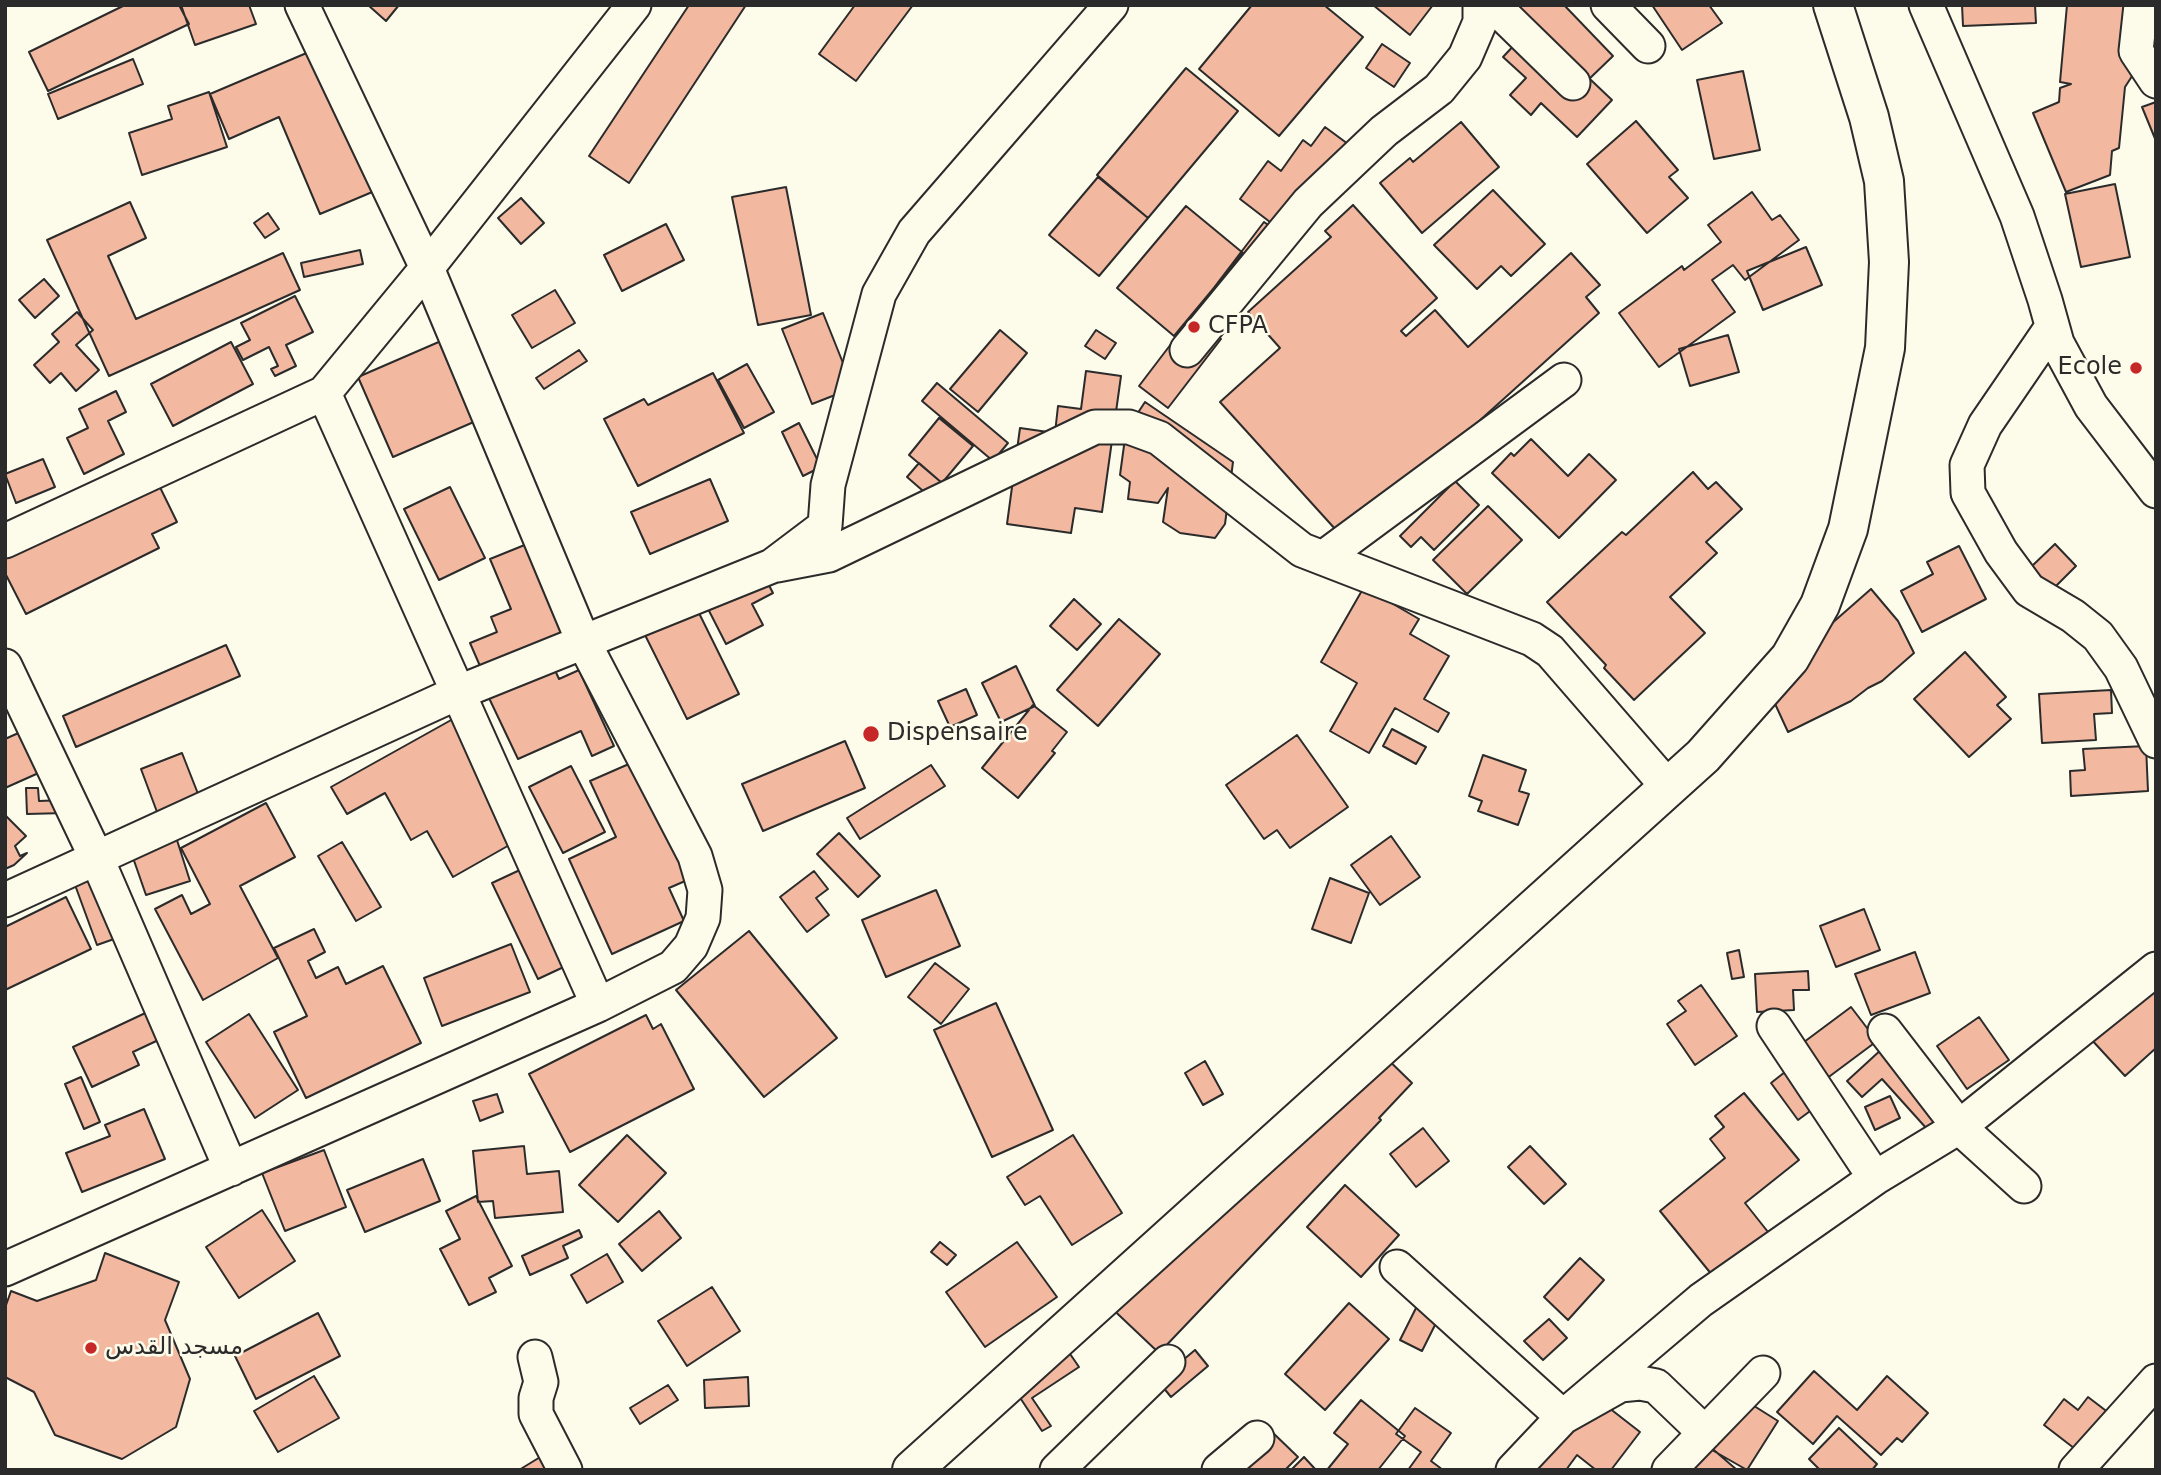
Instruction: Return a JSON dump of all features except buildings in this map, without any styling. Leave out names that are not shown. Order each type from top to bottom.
[{"type":"main road","points":[[912,1470],[1703,756],[1790,658],[1820,605],[1848,529],[1885,348],[1889,262],[1884,181],[1872,130],[1833,5]]},
{"type":"street","points":[[5,1269],[598,1005],[673,967],[691,946],[703,918],[705,890],[695,856],[583,641],[427,268],[302,5]]},
{"type":"street","points":[[5,541],[324,393],[427,268],[634,5]]},
{"type":"street","points":[[772,566],[825,526],[828,485],[880,294],[914,232],[1111,5]]},
{"type":"street","points":[[1187,350],[1308,203],[1384,131],[1439,89],[1465,57],[1480,22],[1480,5]]},
{"type":"street","points":[[1493,5],[1573,83]]},
{"type":"street","points":[[1608,5],[1648,46]]},
{"type":"street","points":[[1926,5],[2017,216],[2057,344],[2091,406],[2156,491]]},
{"type":"street","points":[[2141,5],[2136,51],[2156,81]]},
{"type":"street","points":[[2053,327],[1985,425],[1966,465],[1968,493],[2001,552],[2029,590],[2073,616],[2098,636],[2121,668],[2156,741]]},
{"type":"street","points":[[1323,558],[1564,380]]},
{"type":"street","points":[[324,393],[598,1005]]},
{"type":"street","points":[[5,900],[457,693],[772,566],[829,555],[1095,427],[1129,428],[1159,438],[1302,550],[1532,639],[1550,651],[1668,787]]},
{"type":"street","points":[[5,666],[97,859],[232,1169]]},
{"type":"street","points":[[1513,1470],[1563,1417],[1701,1300],[1875,1178],[1959,1127],[2156,969]]},
{"type":"street","points":[[1774,1026],[1875,1178]]},
{"type":"street","points":[[1885,1031],[1959,1127],[2024,1186]]},
{"type":"street","points":[[1397,1267],[1563,1417]]},
{"type":"street","points":[[535,1357],[541,1382],[536,1398],[536,1413],[565,1470]]},
{"type":"street","points":[[1057,1470],[1168,1362]]},
{"type":"street","points":[[1669,1470],[1763,1373]]},
{"type":"street","points":[[2076,1470],[2156,1381]]},
{"type":"street","points":[[1563,1417],[1620,1385],[1640,1383],[1656,1386],[1705,1433]]},
{"type":"street","points":[[1219,1470],[1257,1438]]},
{"type":"place","name":"CFPA","points":[[1194,327]]},
{"type":"place","name":"Ecole","points":[[2136,368]]},
{"type":"place","name":"Dispensaire","points":[[871,734]]},
{"type":"place","name":"مسجد القدس","points":[[91,1348]]}]
